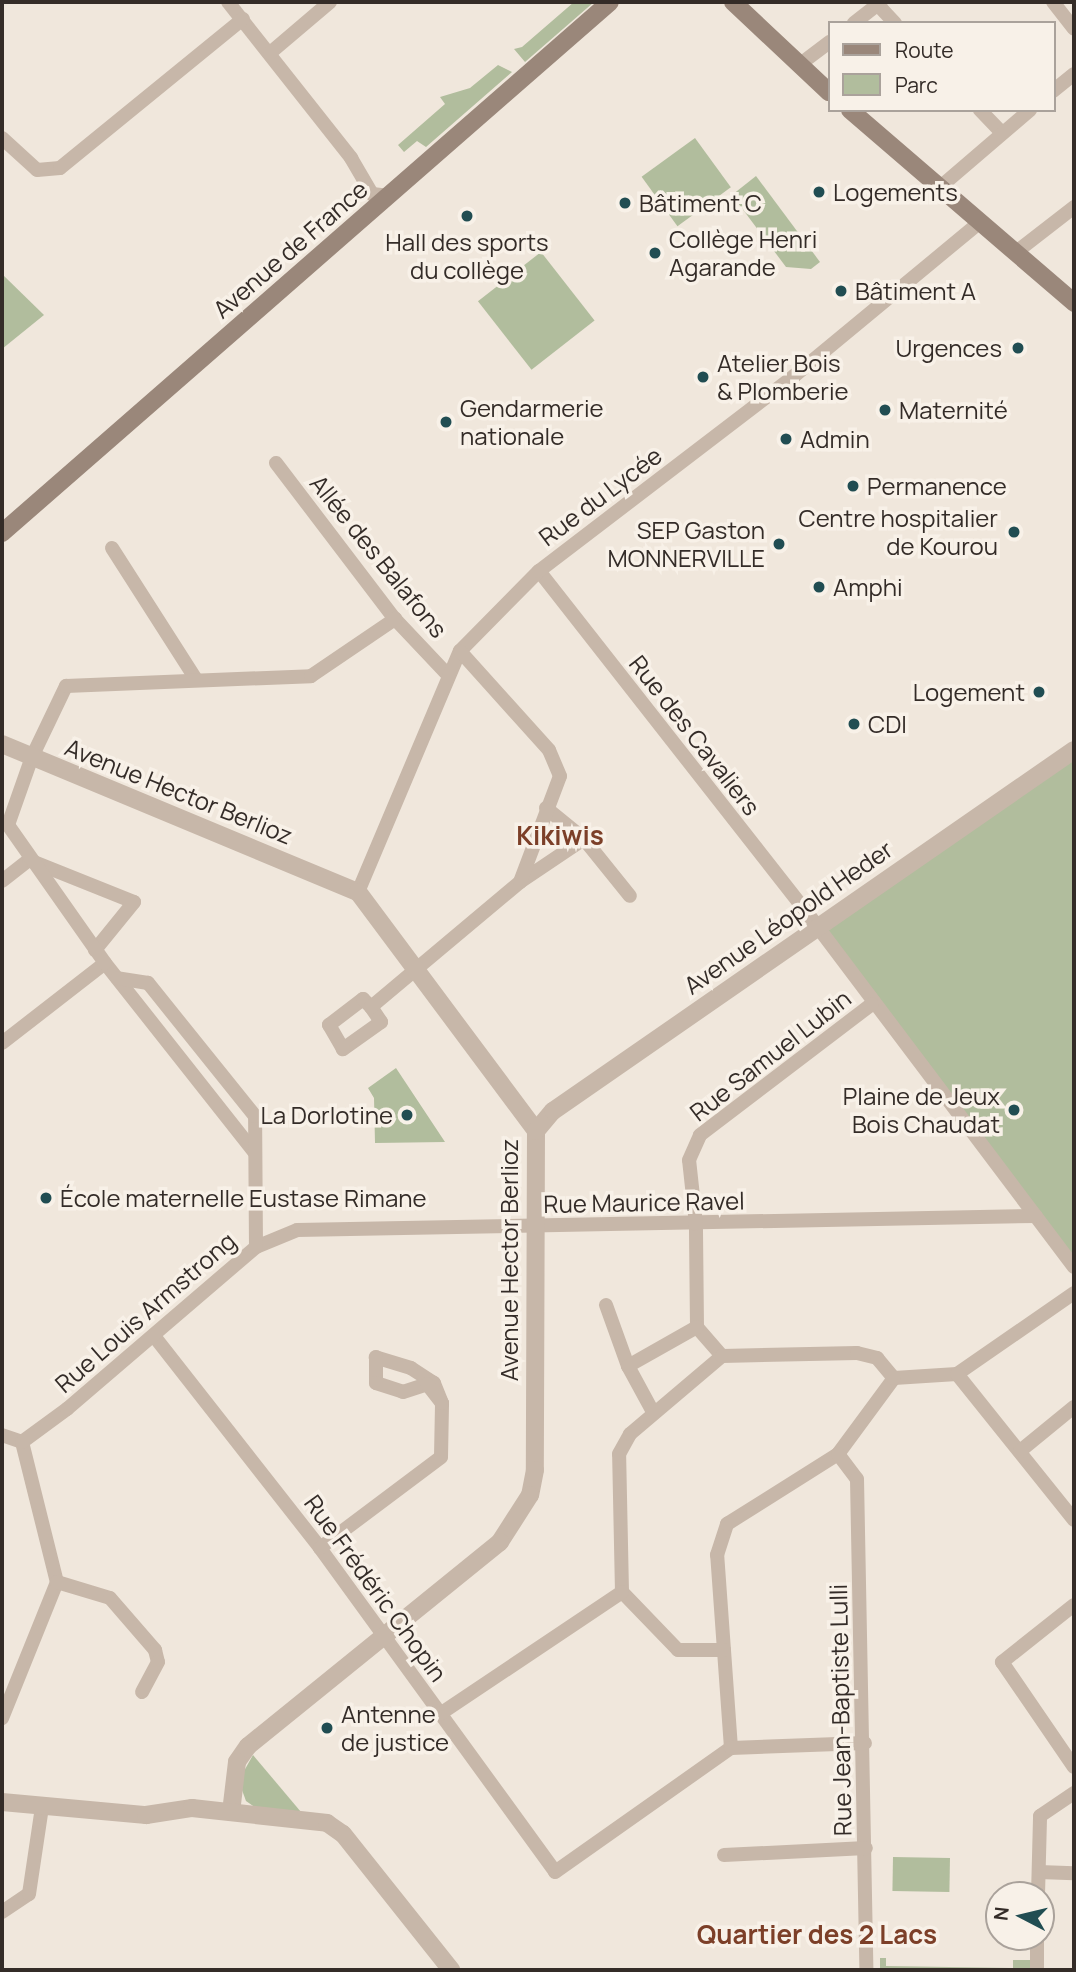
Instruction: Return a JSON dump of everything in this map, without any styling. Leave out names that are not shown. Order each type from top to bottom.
[{"type":"main road","name":"Avenue de France","points":[[2,533],[378,200],[610,2]]},
{"type":"main road","points":[[733,2],[828,91]]},
{"type":"main road","points":[[852,112],[1074,303]]},
{"type":"street","points":[[228,2],[351,158],[378,200]]},
{"type":"street","points":[[270,53],[330,2]]},
{"type":"street","points":[[1053,2],[1074,29]]},
{"type":"street","points":[[856,21],[879,3],[893,21]]},
{"type":"street","points":[[2,138],[37,170],[60,167],[243,19]]},
{"type":"street","points":[[800,65],[828,43]]},
{"type":"street","points":[[1055,89],[1074,75]]},
{"type":"street","points":[[982,112],[1002,133]]},
{"type":"street","points":[[939,188],[1028,112]]},
{"type":"street","points":[[1015,253],[1074,207]]},
{"type":"street","name":"Rue du Lycée","points":[[358,892],[460,651],[539,570],[794,376],[979,223]]},
{"type":"street","name":"Allée des Balafons","points":[[276,463],[395,619],[448,675]]},
{"type":"street","points":[[112,548],[195,678]]},
{"type":"street","name":"Rue des Cavaliers","points":[[539,570],[817,926],[872,1004],[1074,1267]]},
{"type":"street","points":[[255,1153],[95,950],[5,825],[32,757],[69,685],[195,678],[311,676],[395,619]]},
{"type":"street","points":[[460,651],[560,767],[520,882]]},
{"type":"street","name":"Avenue Hector Berlioz","points":[[2,744],[358,892],[536,1130],[533,1228],[535,1471],[530,1495],[500,1542],[248,1746],[237,1762],[231,1812]]},
{"type":"street","name":"Avenue Léopold Heder","points":[[536,1130],[553,1111],[1074,750]]},
{"type":"street","points":[[546,808],[584,839],[630,896]]},
{"type":"street","points":[[371,1007],[520,882],[584,839]]},
{"type":"street","points":[[2,881],[29,860]]},
{"type":"street","points":[[29,860],[134,902],[95,950]]},
{"type":"street","points":[[2,1043],[105,963]]},
{"type":"street","name":"Rue Louis Armstrong","points":[[22,1442],[154,1336],[256,1247],[255,1116],[148,983],[117,978]]},
{"type":"street","name":"Rue Samuel Lubin","points":[[697,1327],[696,1224],[689,1160],[700,1135],[872,1004]]},
{"type":"street","name":"Rue Maurice Ravel","points":[[256,1247],[297,1230],[533,1228],[1036,1216]]},
{"type":"street","points":[[865,1743],[730,1748],[717,1555],[727,1524],[838,1454],[894,1378],[957,1374],[1074,1293]]},
{"type":"street","points":[[606,1305],[628,1366],[653,1412]]},
{"type":"street","points":[[628,1366],[697,1327],[722,1356]]},
{"type":"street","name":"Rue Frédéric Chopin","points":[[154,1336],[320,1548],[555,1872],[730,1748]]},
{"type":"street","points":[[724,1650],[678,1650],[622,1592],[619,1454],[630,1434],[722,1356],[857,1353],[877,1358],[894,1378]]},
{"type":"street","points":[[320,1548],[441,1457],[442,1403],[434,1382],[411,1368],[376,1357],[376,1383],[403,1392],[427,1384],[442,1403]]},
{"type":"street","points":[[957,1374],[1074,1520]]},
{"type":"street","points":[[1020,1451],[1074,1407]]},
{"type":"street","points":[[2,1435],[22,1442],[57,1582],[2,1718]]},
{"type":"street","name":"Rue Jean-Baptiste Lulli","points":[[838,1454],[857,1479],[865,1743],[866,1970]]},
{"type":"street","points":[[57,1582],[110,1598],[155,1650],[158,1662],[142,1692]]},
{"type":"street","points":[[440,1714],[622,1592]]},
{"type":"street","points":[[1074,1605],[1002,1662],[1074,1767]]},
{"type":"street","points":[[1038,1881],[1040,1816],[1074,1793]]},
{"type":"street","points":[[2,1802],[146,1815],[192,1808],[327,1823],[342,1834],[450,1970]]},
{"type":"street","points":[[2,1912],[29,1894],[41,1807]]},
{"type":"street","points":[[724,1855],[866,1848]]},
{"type":"street","points":[[1038,1872],[1074,1872]]},
{"type":"street","points":[[1037,1951],[1037,1970]]},
{"type":"green space","points":[[574,2],[594,2],[525,62],[514,49],[522,47]]},
{"type":"green space","points":[[498,65],[512,72],[426,147],[417,141],[404,152],[398,145],[445,104],[440,97],[470,88]]},
{"type":"green space","points":[[695,138],[731,187],[677,226],[642,177]]},
{"type":"green space","points":[[756,176],[820,262],[811,269],[786,267],[732,195]]},
{"type":"green space","points":[[541,252],[595,321],[532,370],[478,301]]},
{"type":"green space","points":[[2,274],[44,315],[2,349]]},
{"type":"green space","name":"Plaine de Jeux Bois Chaudat","points":[[1074,750],[1074,1267],[817,926]]},
{"type":"green space","points":[[396,1068],[445,1142],[375,1143],[374,1098],[368,1088]]},
{"type":"green space","points":[[253,1755],[301,1812],[256,1808],[246,1801],[242,1790],[244,1771]]},
{"type":"green space","points":[[893,1857],[950,1858],[949,1892],[892,1891]]},
{"type":"green space","points":[[880,1958],[886,1958],[886,1966],[1013,1968],[1013,1960],[1031,1960],[1031,1970],[880,1970]]},
{"type":"place","name":"Logements","points":[[819,192]]},
{"type":"place","name":"Bâtiment C","points":[[625,203]]},
{"type":"place","name":"Hall des sports du collège","points":[[467,216]]},
{"type":"place","name":"Collège Henri Agarande","points":[[655,253]]},
{"type":"place","name":"Bâtiment A","points":[[841,291]]},
{"type":"place","name":"Urgences","points":[[1018,348]]},
{"type":"place","name":"Atelier Bois & Plomberie","points":[[703,377]]},
{"type":"place","name":"Maternité","points":[[885,410]]},
{"type":"place","name":"Gendarmerie nationale","points":[[446,422]]},
{"type":"place","name":"Admin","points":[[786,439]]},
{"type":"place","name":"Permanence","points":[[853,486]]},
{"type":"place","name":"Centre hospitalier de Kourou","points":[[1014,532]]},
{"type":"place","name":"SEP Gaston MONNERVILLE","points":[[779,544]]},
{"type":"place","name":"Amphi","points":[[819,587]]},
{"type":"place","name":"Logement","points":[[1039,692]]},
{"type":"place","name":"CDI","points":[[854,724]]},
{"type":"place","name":"Plaine de Jeux Bois Chaudat","points":[[1014,1110]]},
{"type":"place","name":"La Dorlotine","points":[[407,1115]]},
{"type":"place","name":"École maternelle Eustase Rimane","points":[[46,1198]]},
{"type":"place","name":"Antenne de justice","points":[[327,1728]]},
{"type":"district","name":"Kikiwis","points":[[560,836]]},
{"type":"district","name":"Quartier des 2 Lacs","points":[[817,1935]]}]
